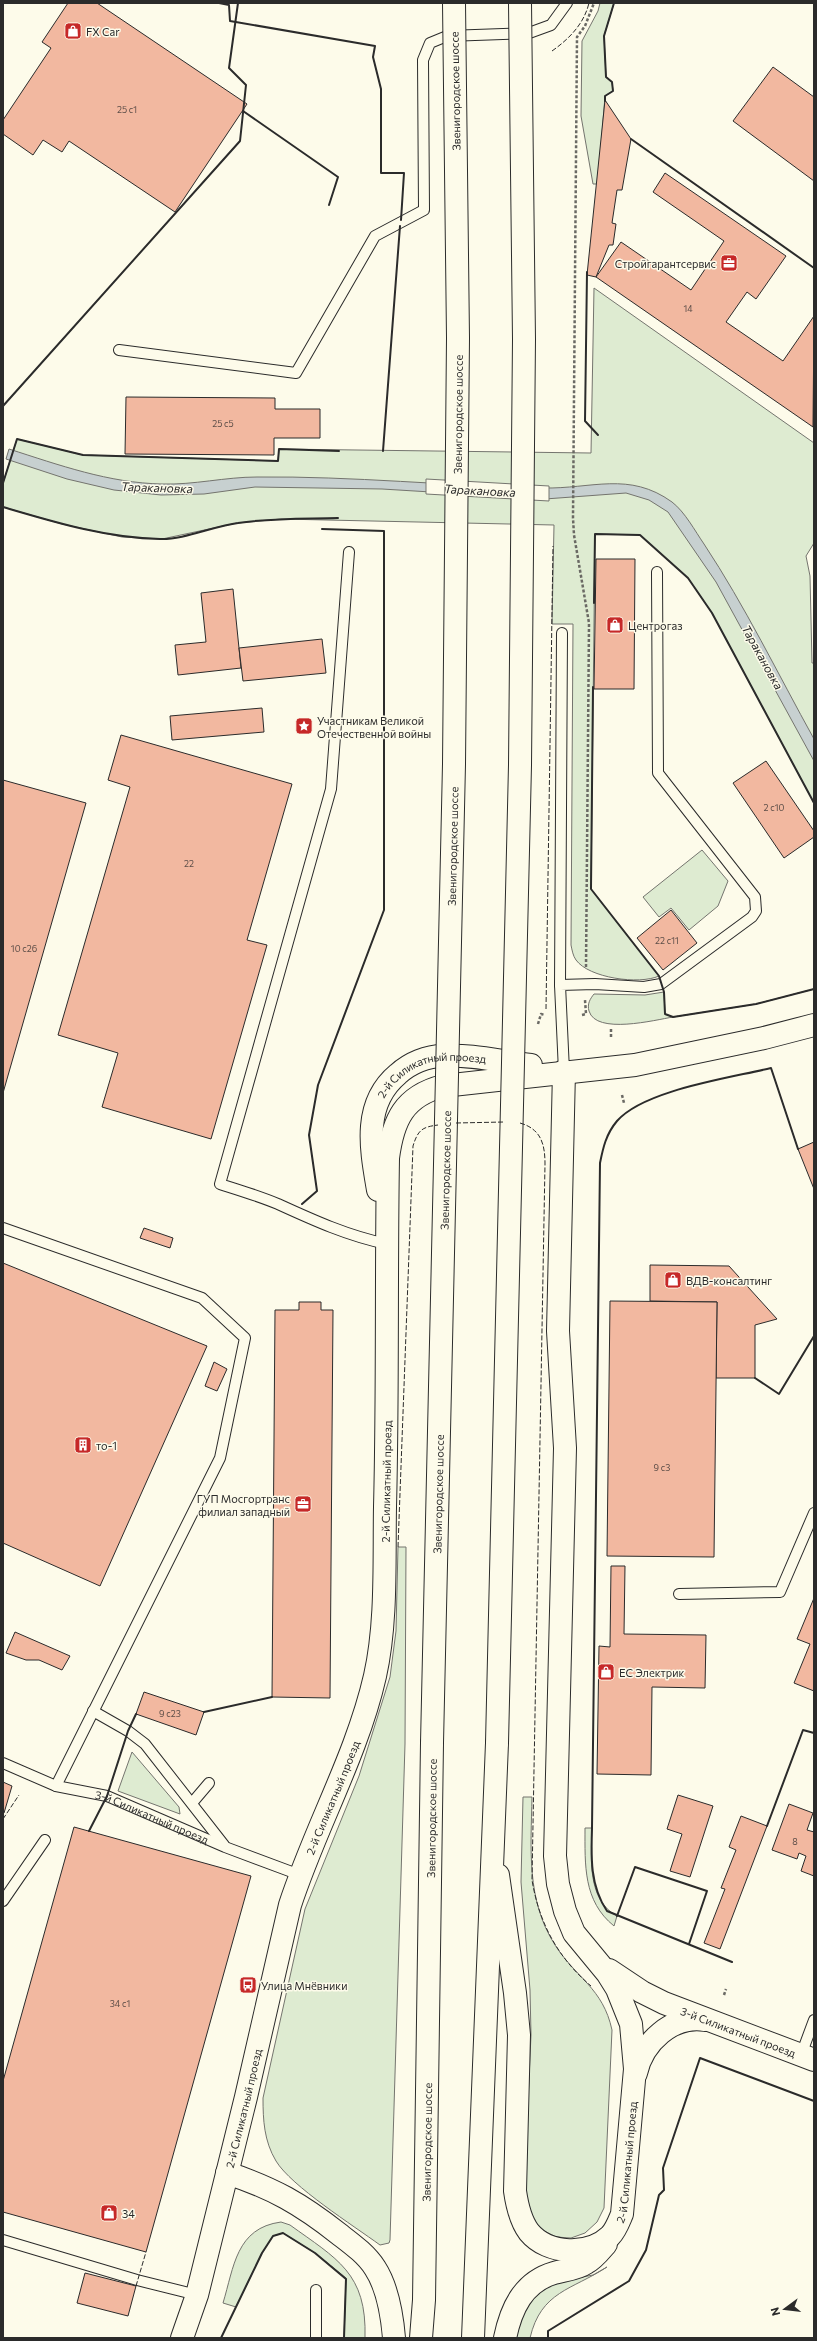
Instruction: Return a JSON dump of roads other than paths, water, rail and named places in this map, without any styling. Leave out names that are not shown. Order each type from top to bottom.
[{"type":"main road","name":"Звенигородское шоссе","points":[[421,2338],[424,2300],[432,1744],[454,764],[458,346],[454,3]]},
{"type":"main road","points":[[473,2338],[497,1744],[520,765],[524,347],[520,3]]},
{"type":"main road","name":"2-й Силикатный проезд","points":[[182,2338],[197,2295],[290,1905],[300,1875],[343,1771],[366,1709],[376,1675],[381,1639],[387,1426],[387,1244],[390,1143],[396,1124],[402,1112],[416,1096],[444,1086],[564,1071],[598,1070],[654,1061],[764,1038],[814,1025]]},
{"type":"main road","name":"2-й Силикатный проезд","points":[[387,1244],[370,1140],[376,1103],[384,1087],[392,1078],[417,1062],[442,1056],[463,1056],[564,1071]]},
{"type":"main road","name":"2-й Силикатный проезд","points":[[495,1796],[499,1886],[515,1993],[519,2035],[515,2191],[523,2223],[534,2238],[543,2244],[560,2249],[576,2250],[594,2246],[612,2235],[622,2214],[634,2083],[631,2024],[617,1988],[597,1960],[574,1933],[565,1911],[558,1884],[555,1856],[565,1455],[558,1331],[564,1071]]},
{"type":"main road","name":"2-й Силикатный проезд","points":[[597,1960],[623,1981],[664,2003]]},
{"type":"main road","name":"3-й Силикатный проезд","points":[[664,2003],[807,2058]]},
{"type":"main road","points":[[634,2083],[644,2054],[661,2032],[690,2020],[714,2021]]},
{"type":"main road","points":[[227,2173],[257,2183],[296,2202],[363,2254],[374,2267],[382,2282],[393,2320],[394,2338]]},
{"type":"main road","points":[[505,2338],[510,2315],[530,2285],[542,2277],[588,2262],[612,2235]]},
{"type":"lane","points":[[119,350],[296,373],[375,236],[424,210],[422,60],[430,43],[447,36],[529,33],[551,25],[567,3]]},
{"type":"lane","points":[[349,552],[330,789],[220,1184],[277,1204],[298,1215],[363,1239],[387,1244]]},
{"type":"lane","points":[[560,985],[586,984],[644,987],[661,984],[745,921],[756,911],[755,897],[658,773],[657,572]]},
{"type":"lane","points":[[562,633],[560,985],[564,1071]]},
{"type":"lane","points":[[3,1228],[202,1298],[245,1338],[220,1458],[56,1786]]},
{"type":"lane","points":[[678,1594],[780,1592],[814,1513]]},
{"type":"lane","points":[[93,1711],[128,1731],[145,1744],[225,1847]]},
{"type":"lane","name":"3-й Силикатный проезд","points":[[3,1763],[56,1786],[107,1796],[225,1847],[300,1875]]},
{"type":"lane","points":[[192,1803],[208,1783]]},
{"type":"lane","points":[[3,1901],[45,1840]]},
{"type":"lane","points":[[807,2058],[814,2020]]},
{"type":"lane","points":[[3,2240],[137,2280],[197,2295]]},
{"type":"lane","points":[[316,2290],[316,2338]]},
{"type":"water","name":"Таракановка","points":[[9,449],[103,477],[142,483],[174,484],[245,477],[293,477],[543,488],[610,484],[625,484],[641,487],[656,493],[677,506],[719,568],[761,640],[814,739],[814,761],[716,582],[668,512],[649,500],[626,493],[545,499],[382,489],[255,487],[204,494],[161,495],[114,490],[67,479],[6,459]]},
{"type":"place","name":"FX Car","points":[[73,31]]},
{"type":"place","name":"Стройгарантсервис","points":[[729,263]]},
{"type":"place","name":"Центрогаз","points":[[615,625]]},
{"type":"place","name":"Участникам Великой Отечественной войны","points":[[304,726]]},
{"type":"place","name":"ВДВ-консалтинг","points":[[673,1280]]},
{"type":"place","name":"то-1","points":[[83,1445]]},
{"type":"place","name":"ГУП Мосгортранс филиал западный","points":[[303,1504]]},
{"type":"place","name":"ЕС Электрик","points":[[606,1672]]},
{"type":"place","name":"Улица Мнёвники","points":[[248,1985]]},
{"type":"place","name":"34","points":[[109,2213]]}]
